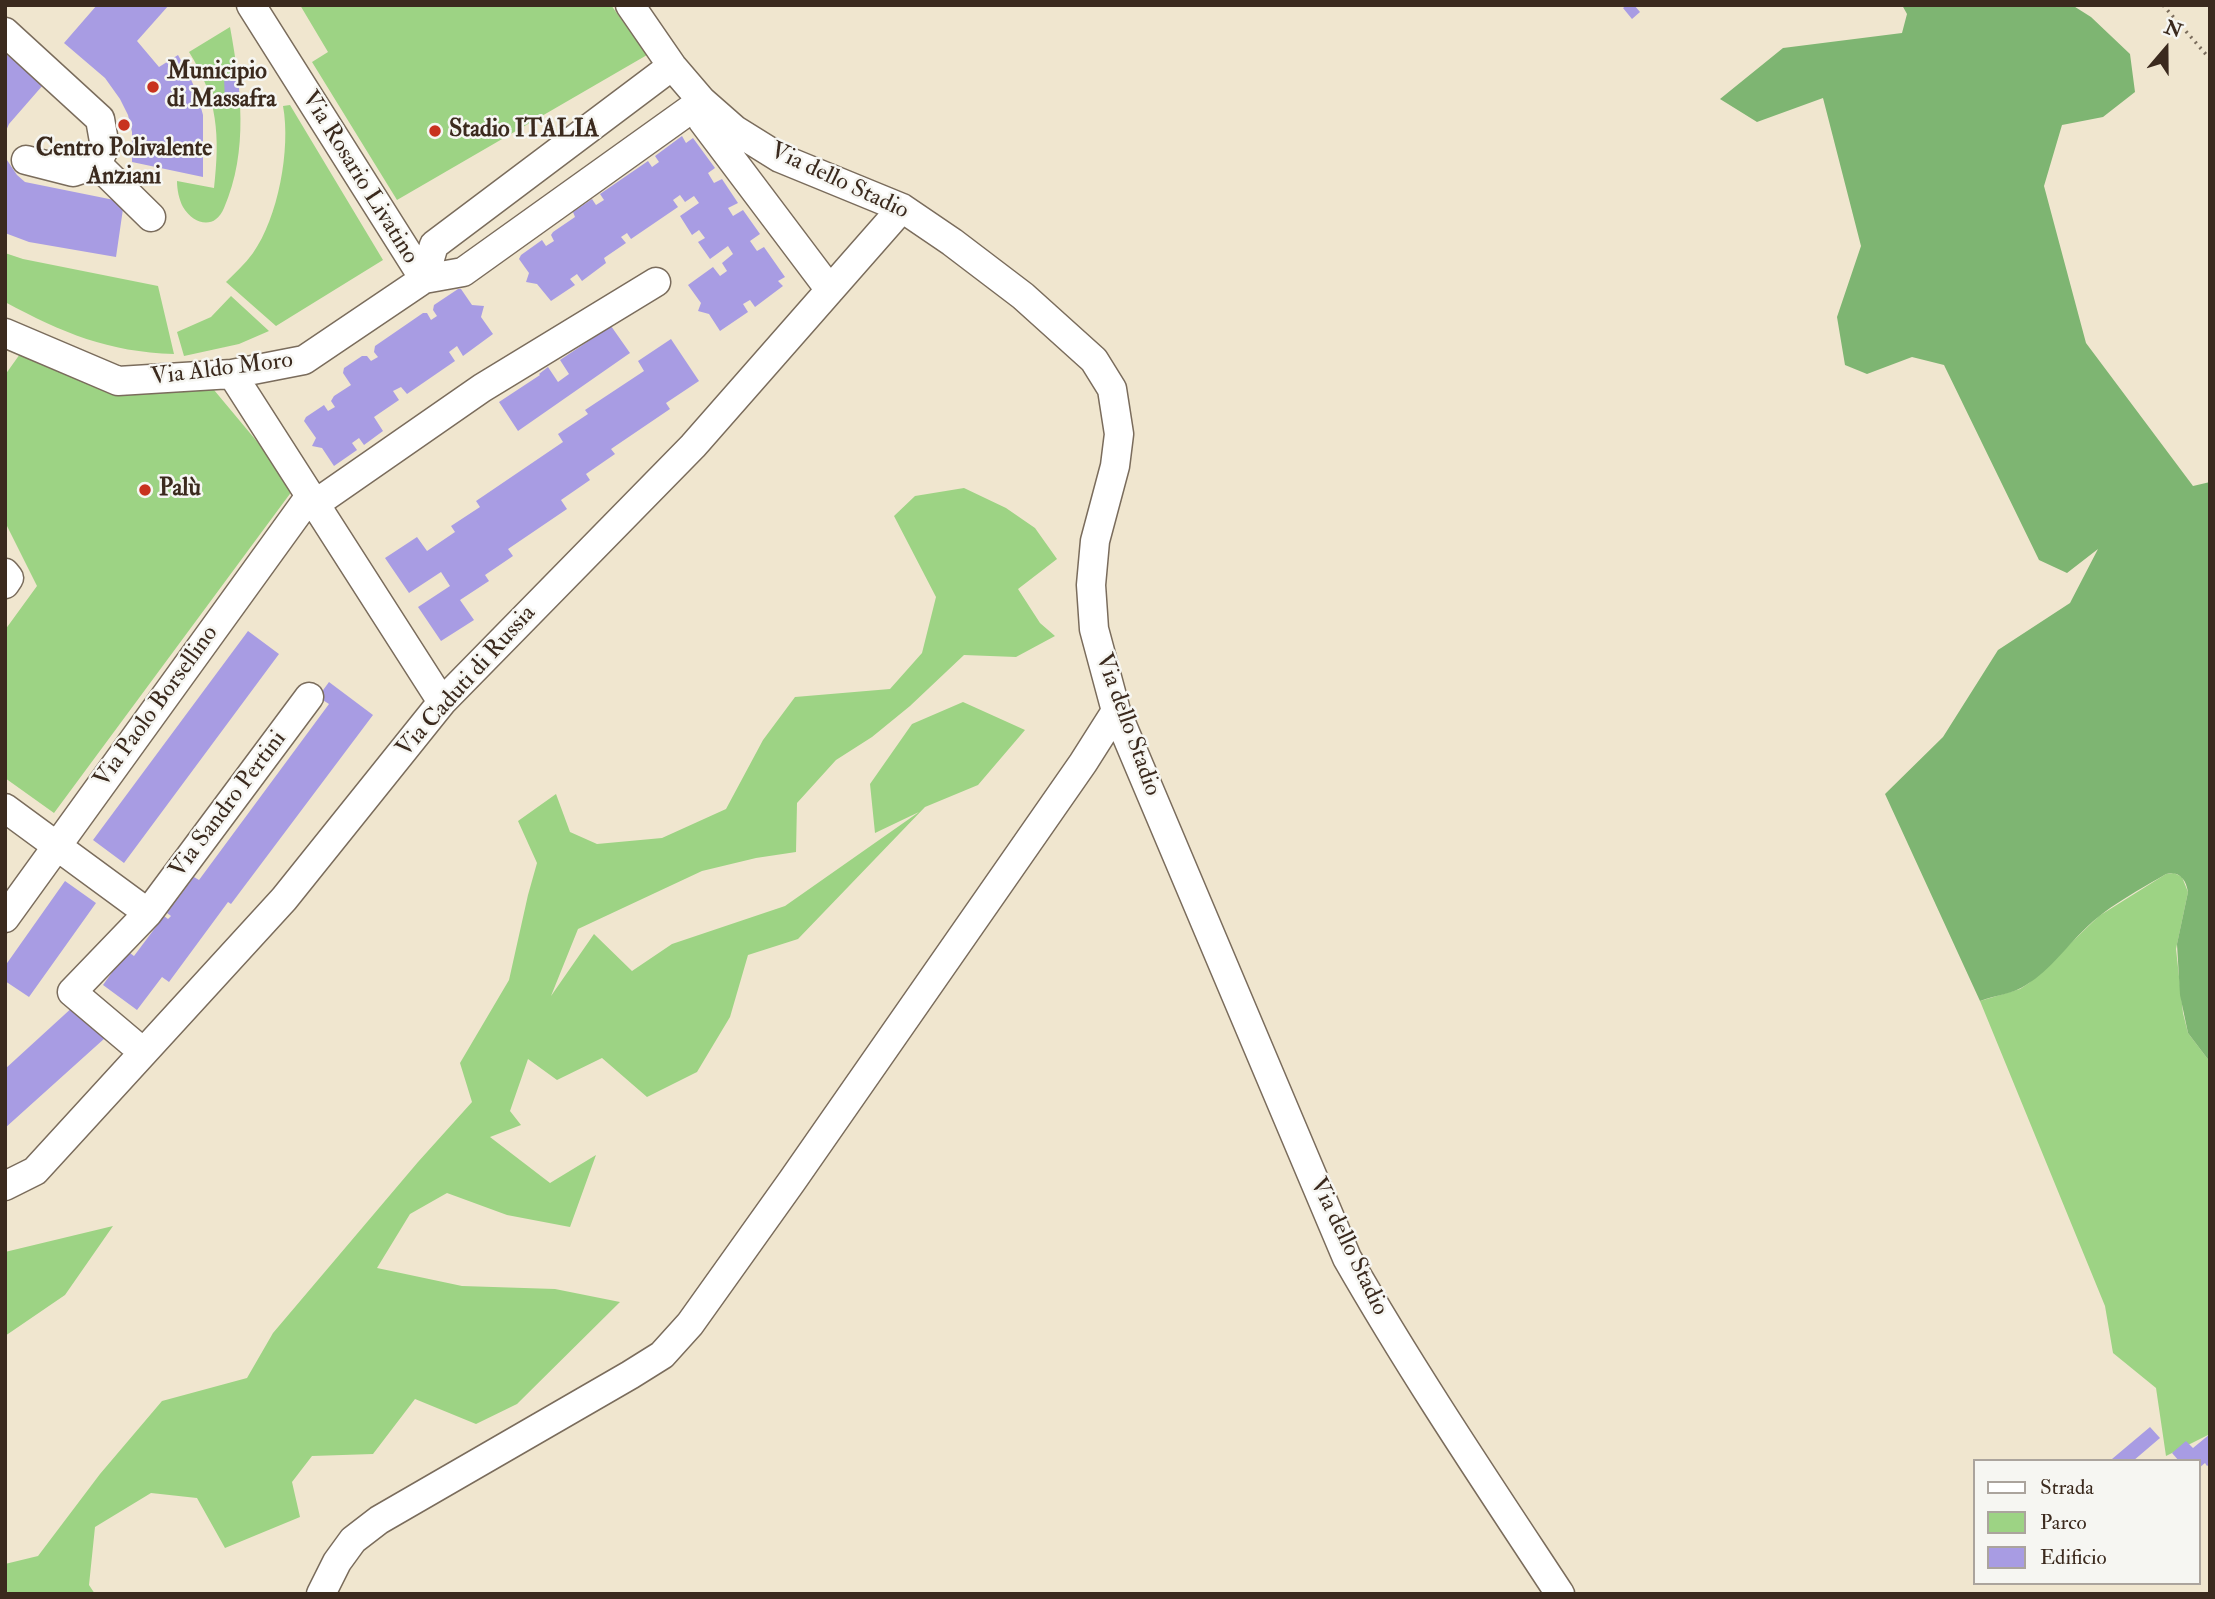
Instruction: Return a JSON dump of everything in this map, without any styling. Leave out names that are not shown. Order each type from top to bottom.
[{"type":"street","name":"Via Rosario Livatino","points":[[251,5],[424,279]]},
{"type":"street","name":"Via dello Stadio","points":[[629,5],[672,66],[702,101],[736,130],[780,158],[902,208],[952,242],[1023,296],[1094,360],[1112,388],[1119,434],[1115,466],[1095,541],[1091,585],[1094,629],[1116,711],[1347,1258],[1467,1455],[1560,1594]]},
{"type":"street","points":[[5,32],[100,119],[105,147],[97,164],[73,172],[26,160]]},
{"type":"street","points":[[424,279],[434,245],[672,66]]},
{"type":"street","points":[[702,101],[702,120],[830,290]]},
{"type":"street","name":"Via Aldo Moro","points":[[10,344],[118,381],[232,374],[304,360],[424,279],[463,272],[702,101]]},
{"type":"street","points":[[97,164],[151,217]]},
{"type":"street","name":"Via Caduti di Russia","points":[[11,1175],[35,1171],[284,899],[442,702],[694,446],[902,208]]},
{"type":"street","name":"Via Paolo Borsellino","points":[[5,918],[312,500],[482,388],[656,282]]},
{"type":"street","points":[[232,374],[442,702]]},
{"type":"street","name":"Via Sandro Pertini","points":[[143,1052],[72,992],[148,913],[309,698]]},
{"type":"street","points":[[321,1594],[337,1562],[353,1540],[379,1520],[662,1355],[690,1324],[1044,820],[1116,711]]},
{"type":"street","points":[[5,808],[148,913]]},
{"type":"path","points":[[2163,5],[2210,59]]},
{"type":"green space","name":"Stadio ITALIA","points":[[300,5],[611,5],[647,55],[397,200],[312,62],[328,52]]},
{"type":"green space","points":[[1902,5],[2072,5],[2091,17],[2130,54],[2135,92],[2103,117],[2062,125],[2044,186],[2086,343],[2193,486],[2210,482],[2210,1062],[2188,1033],[2180,995],[2177,944],[2188,892],[2181,877],[2166,874],[2126,898],[2089,925],[2035,979],[2021,988],[1980,1001],[1885,794],[1943,737],[1998,650],[2070,603],[2098,549],[2067,573],[2039,560],[1944,365],[1912,357],[1867,374],[1845,365],[1837,317],[1861,246],[1823,98],[1757,122],[1720,99],[1783,48],[1902,33],[1907,14]]},
{"type":"green space","points":[[230,27],[240,96],[240,142],[232,186],[224,208],[215,220],[204,223],[188,213],[179,198],[177,187],[177,181],[214,188],[216,169],[215,118],[206,85],[189,52]]},
{"type":"green space","points":[[290,105],[383,260],[276,326],[226,282],[253,253],[276,202],[284,162],[283,106]]},
{"type":"green space","points":[[5,253],[158,286],[174,354],[128,349],[86,339],[5,302]]},
{"type":"green space","points":[[231,296],[269,331],[239,344],[184,356],[177,332],[211,317]]},
{"type":"green space","points":[[20,354],[122,391],[204,378],[295,487],[54,813],[5,778],[5,630],[37,586],[5,522],[5,375]]},
{"type":"green space","points":[[964,488],[1006,508],[1035,528],[1057,559],[1018,589],[1040,623],[1055,636],[1016,657],[964,655],[910,706],[872,737],[836,760],[797,803],[796,852],[702,871],[578,929],[551,996],[594,934],[632,971],[672,944],[785,906],[919,812],[875,833],[870,784],[912,724],[963,702],[1025,730],[978,785],[925,807],[798,939],[748,955],[730,1017],[697,1072],[647,1097],[602,1058],[557,1080],[528,1059],[510,1111],[521,1125],[490,1137],[550,1183],[596,1155],[570,1227],[507,1215],[447,1193],[410,1214],[377,1268],[462,1286],[555,1289],[620,1302],[517,1404],[476,1424],[415,1399],[373,1454],[312,1456],[292,1482],[300,1517],[225,1548],[197,1498],[151,1493],[95,1527],[89,1585],[95,1594],[5,1594],[5,1564],[38,1556],[100,1474],[162,1401],[247,1378],[273,1333],[472,1102],[460,1063],[509,980],[537,863],[518,821],[556,794],[570,832],[597,844],[662,838],[726,809],[763,740],[795,697],[890,689],[922,653],[936,597],[894,516],[915,496]]},
{"type":"green space","points":[[2174,873],[2182,877],[2188,892],[2176,949],[2183,1013],[2188,1033],[2210,1062],[2210,1434],[2166,1456],[2156,1388],[2113,1353],[2105,1306],[1980,1001],[2020,989],[2099,916],[2166,874]]},
{"type":"green space","points":[[113,1226],[65,1295],[5,1336],[5,1252]]},
{"type":"building","name":"Municipio di Massafra","points":[[97,5],[169,5],[137,41],[159,67],[178,55],[188,73],[203,115],[203,177],[132,162],[132,132],[120,99],[105,78],[64,43]]},
{"type":"building","points":[[1634,5],[1640,12],[1632,19],[1623,8]]},
{"type":"building","points":[[5,53],[43,85],[9,124],[5,133]]},
{"type":"building","points":[[238,76],[240,101],[225,102],[224,77]]},
{"type":"building","points":[[682,136],[686,143],[693,138],[715,168],[708,173],[714,183],[722,179],[738,203],[728,208],[733,216],[743,210],[760,234],[750,241],[757,251],[764,247],[785,277],[778,281],[783,286],[755,307],[750,300],[743,304],[748,312],[720,331],[709,314],[698,311],[701,303],[688,285],[713,267],[720,276],[727,271],[722,263],[733,254],[728,246],[710,259],[698,242],[705,238],[699,230],[692,235],[680,216],[699,203],[694,196],[685,202],[680,195],[673,200],[678,207],[631,239],[627,233],[621,237],[626,243],[604,258],[606,263],[582,281],[577,274],[570,279],[575,285],[551,301],[537,284],[526,282],[529,273],[519,259],[521,255],[542,240],[546,246],[554,241],[551,235],[575,217],[573,212],[592,199],[596,205],[604,200],[600,194],[648,161],[652,167],[659,162],[655,156]]},
{"type":"building","points":[[5,157],[25,182],[124,202],[116,257],[29,242],[5,233]]},
{"type":"building","points":[[461,289],[472,305],[484,306],[481,317],[493,334],[463,356],[457,346],[449,352],[455,361],[407,394],[401,387],[393,391],[399,400],[374,417],[383,431],[364,445],[359,438],[352,443],[357,450],[334,466],[322,448],[312,446],[316,438],[304,421],[306,417],[324,405],[328,411],[335,407],[331,401],[334,396],[351,385],[343,373],[344,368],[362,356],[367,356],[371,361],[378,357],[374,352],[375,346],[423,313],[427,313],[431,320],[437,316],[433,310],[434,305]]},
{"type":"building","points":[[611,326],[630,353],[518,431],[499,402],[548,367],[558,382],[569,374],[560,360]]},
{"type":"building","points":[[671,339],[699,381],[666,403],[670,409],[611,449],[615,454],[586,474],[590,480],[561,500],[567,509],[508,549],[513,556],[485,575],[489,581],[460,600],[474,620],[441,641],[418,607],[450,586],[441,572],[409,593],[385,558],[417,537],[427,551],[455,532],[451,526],[480,507],[476,501],[563,442],[558,434],[588,414],[585,410],[644,371],[638,361]]},
{"type":"building","points":[[248,631],[279,654],[124,863],[93,840]]},
{"type":"building","points":[[329,682],[373,715],[169,982],[162,977],[137,1010],[103,985],[127,951],[134,956],[164,916],[168,919],[171,916],[167,913],[194,877],[199,880],[329,704],[318,697]]},
{"type":"building","points":[[65,881],[96,903],[29,997],[5,981],[5,966]]},
{"type":"building","points":[[75,1005],[105,1038],[5,1128],[5,1069]]},
{"type":"building","points":[[2150,1427],[2160,1438],[2135,1459],[2112,1459]]},
{"type":"building","points":[[2210,1434],[2210,1464],[2207,1466],[2205,1463],[2201,1466],[2201,1459],[2177,1459],[2172,1453],[2186,1441],[2193,1448]]},
{"type":"place","name":"Municipio di Massafra","points":[[153,87]]},
{"type":"place","name":"Centro Polivalente Anziani","points":[[124,125]]},
{"type":"place","name":"Stadio ITALIA","points":[[435,131]]},
{"type":"place","name":"Palù","points":[[145,490]]}]
